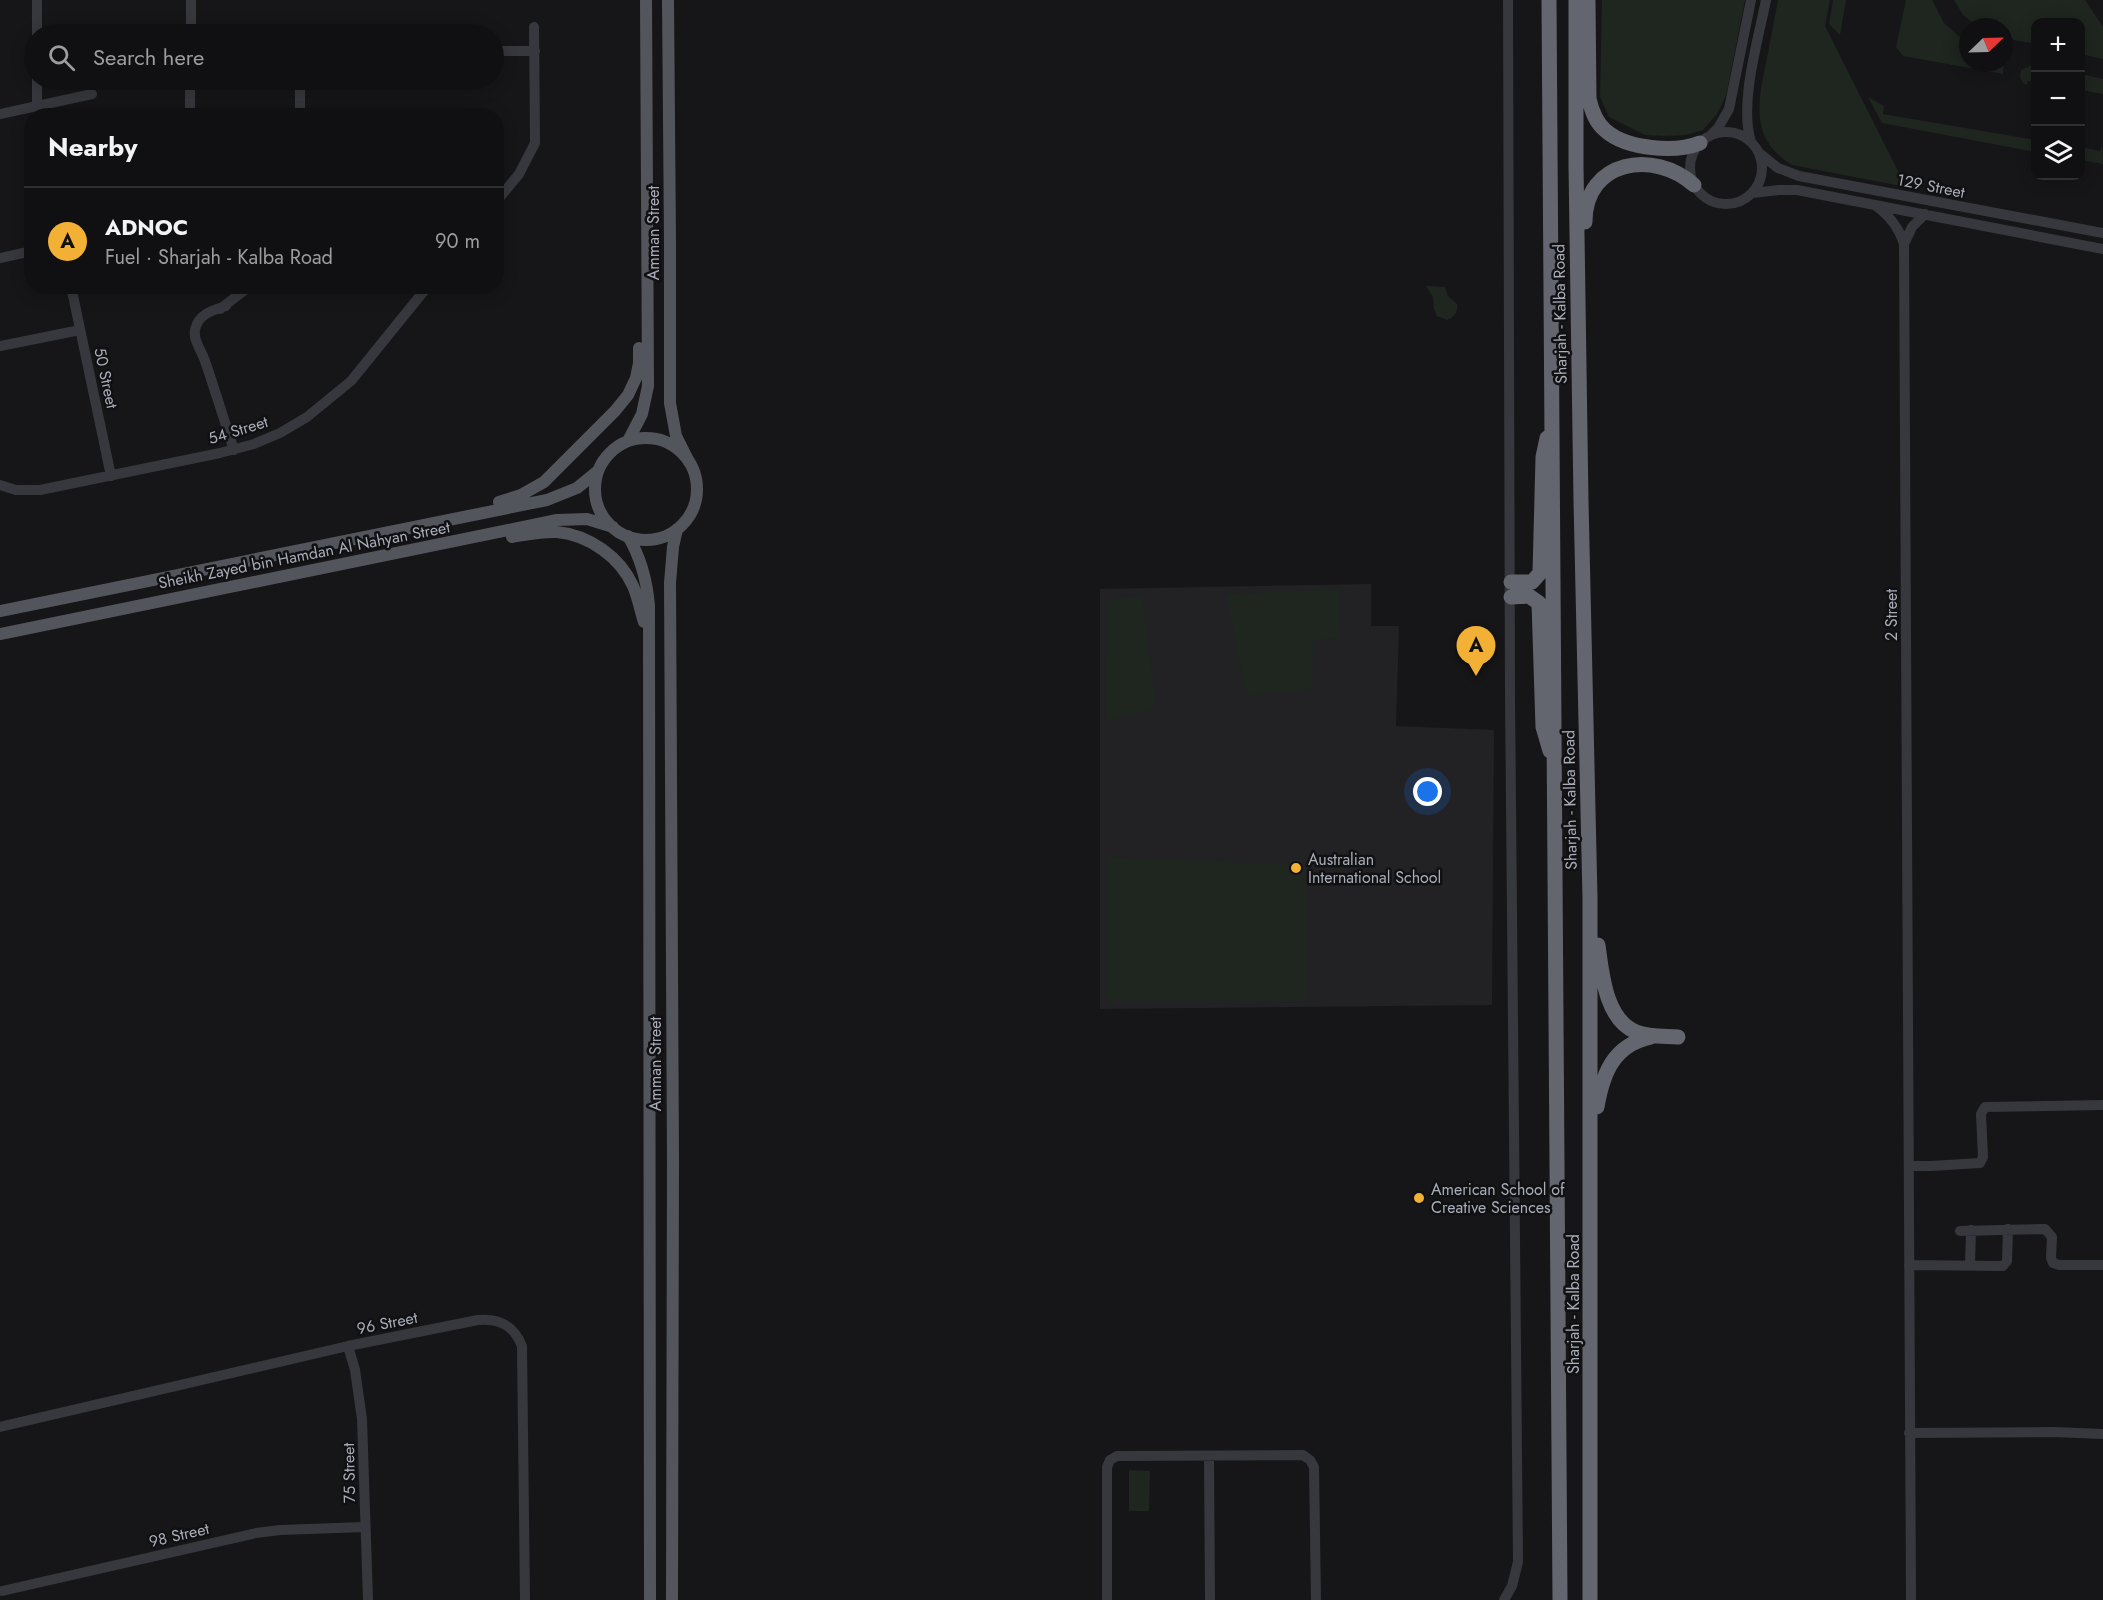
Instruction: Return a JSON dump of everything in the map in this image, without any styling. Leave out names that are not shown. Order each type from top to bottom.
[{"type":"highway","name":"Sharjah - Kalba Road","points":[[1549,0],[1560,1600]]},
{"type":"highway","name":"Sharjah - Kalba Road","points":[[1576,0],[1581,501],[1590,898],[1590,1600]]},
{"type":"highway","points":[[1588,0],[1589,99],[1598,123],[1618,138],[1647,146],[1682,149],[1705,139]]},
{"type":"highway","points":[[1581,501],[1585,455],[1587,204],[1596,186],[1605,177],[1626,166],[1636,164],[1660,165],[1673,170],[1694,185]]},
{"type":"highway","points":[[1511,590],[1532,582],[1540,573],[1543,457],[1547,435],[1553,421]]},
{"type":"highway","points":[[1511,590],[1529,596],[1539,603],[1544,727],[1546,741],[1554,763]]},
{"type":"highway","points":[[1590,898],[1607,995],[1617,1016],[1635,1032],[1677,1037]]},
{"type":"highway","points":[[1591,1144],[1599,1096],[1605,1075],[1616,1055],[1636,1040],[1654,1036]]},
{"type":"main road","name":"Amman Street","points":[[628,441],[642,414],[647,396],[646,0]]},
{"type":"main road","name":"Amman Street","points":[[668,0],[670,403],[676,436],[689,462]]},
{"type":"main road","points":[[467,516],[476,507],[514,498],[537,487],[622,403],[638,371],[640,332],[647,306]]},
{"type":"main road","points":[[645,437],[662,440],[678,449],[689,462],[695,475],[697,490],[688,518],[677,529],[654,539],[640,539],[627,536],[613,527],[603,516],[597,502],[595,487],[598,471],[615,448],[628,441],[645,437]]},
{"type":"main road","name":"Sheikh Zayed bin Hamdan Al Nahyan Street","points":[[0,611],[557,497],[577,488],[598,471]]},
{"type":"main road","name":"Sheikh Zayed bin Hamdan Al Nahyan Street","points":[[0,634],[567,519],[587,519],[613,527]]},
{"type":"main road","name":"Amman Street","points":[[672,1600],[673,1161],[670,565],[677,529]]},
{"type":"main road","points":[[484,535],[496,539],[558,532],[573,535],[600,547],[621,567],[632,584],[648,631]]},
{"type":"main road","name":"Amman Street","points":[[627,536],[638,555],[648,591],[650,1600]]},
{"type":"street","points":[[37,0],[37,24]]},
{"type":"street","points":[[191,0],[191,24]]},
{"type":"street","points":[[1504,1600],[1512,1586],[1518,1562],[1508,0]]},
{"type":"street","points":[[1705,139],[1721,133],[1732,133],[1743,136],[1759,153],[1761,178],[1752,193],[1742,201],[1721,204],[1702,195],[1694,185],[1690,174],[1690,163],[1694,152],[1705,139],[1718,128],[1729,109],[1751,0]]},
{"type":"street","points":[[1751,143],[1746,122],[1747,101],[1766,0]]},
{"type":"street","points":[[504,192],[519,174],[535,143],[534,27]]},
{"type":"street","points":[[504,51],[535,51]]},
{"type":"street","points":[[37,90],[37,106]]},
{"type":"street","points":[[190,90],[190,108]]},
{"type":"street","points":[[300,90],[300,108]]},
{"type":"street","points":[[28,108],[92,94]]},
{"type":"street","points":[[0,114],[24,109]]},
{"type":"street","name":"129 Street","points":[[1759,153],[1778,168],[1799,176],[2103,233]]},
{"type":"street","name":"129 Street","points":[[1752,193],[1797,190],[2103,249]]},
{"type":"street","points":[[1876,206],[1897,226],[1904,244]]},
{"type":"street","points":[[1904,244],[1912,228],[1925,214]]},
{"type":"street","name":"2 Street","points":[[1904,244],[1911,1600]]},
{"type":"street","points":[[0,258],[24,253]]},
{"type":"street","name":"50 Street","points":[[73,294],[111,476]]},
{"type":"street","points":[[234,450],[204,358],[201,339],[202,328],[209,318],[240,294]]},
{"type":"street","name":"54 Street","points":[[0,485],[16,490],[32,491],[234,450],[280,433],[307,417],[351,381],[422,294]]},
{"type":"street","points":[[0,346],[80,330]]},
{"type":"street","points":[[1909,1166],[1980,1162],[1983,1157],[1981,1114],[1985,1107],[2103,1105]]},
{"type":"street","points":[[1970,1266],[1965,1231],[2042,1228],[2049,1231],[2052,1237],[2051,1258],[2055,1264],[2103,1265]]},
{"type":"street","points":[[1909,1265],[2000,1266],[2006,1263],[2008,1229]]},
{"type":"street","name":"96 Street","points":[[0,1427],[348,1347],[489,1319],[501,1321],[518,1335],[522,1346],[525,1600]]},
{"type":"street","name":"75 Street","points":[[348,1347],[355,1370],[363,1419],[368,1600]]},
{"type":"street","points":[[1909,1433],[2103,1434]]},
{"type":"street","points":[[1107,1600],[1107,1467],[1110,1460],[1117,1456],[1303,1455],[1314,1467],[1316,1600]]},
{"type":"street","points":[[1209,1456],[1210,1600]]},
{"type":"street","name":"98 Street","points":[[2,1592],[256,1533],[365,1527]]},
{"type":"shaded area","points":[[1602,0],[1745,0],[1726,96],[1717,114],[1703,130],[1686,135],[1645,135],[1609,117],[1600,97]]},
{"type":"shaded area","points":[[1778,0],[1830,0],[1825,26],[1906,187],[1792,165],[1769,144],[1763,133],[1759,107]]},
{"type":"shaded area","points":[[1833,0],[1846,0],[1840,35],[1829,24]]},
{"type":"shaded area","points":[[1906,0],[1932,0],[1944,23],[1959,36],[1959,66],[1903,56],[1896,47]]},
{"type":"shaded area","points":[[1954,0],[2085,0],[2103,27],[2103,59],[2085,55],[2085,18],[2031,18],[2031,43],[2013,40],[2013,18],[1967,18]]},
{"type":"shaded area","points":[[2031,65],[2031,81],[2028,81],[2027,85],[2020,77],[2021,70]]},
{"type":"shaded area","points":[[2085,75],[2103,79],[2103,94],[2085,91]]},
{"type":"shaded area","points":[[1868,97],[1884,106],[1883,114],[2031,139],[2031,151],[1882,123]]},
{"type":"shaded area","points":[[2102,146],[2103,164],[2085,161],[2085,148],[2100,151]]},
{"type":"shaded area","points":[[1426,286],[1445,287],[1448,296],[1457,304],[1454,316],[1447,320],[1437,316],[1433,297]]},
{"type":"shaded area","name":"Australian International School","points":[[1371,584],[1371,626],[1399,626],[1396,726],[1494,730],[1492,1005],[1100,1009],[1100,589]]},
{"type":"shaded area","points":[[1340,589],[1338,638],[1313,640],[1312,689],[1247,696],[1226,594]]},
{"type":"shaded area","points":[[1142,596],[1156,707],[1105,722],[1107,599]]},
{"type":"shaded area","points":[[1107,857],[1306,865],[1306,1002],[1108,1002]]},
{"type":"shaded area","points":[[1129,1470],[1150,1471],[1149,1511],[1129,1511]]},
{"type":"place","name":"ADNOC","points":[[1476,676]]},
{"type":"place","name":"Australian International School","points":[[1296,868]]},
{"type":"place","name":"American School of Creative Sciences","points":[[1419,1198]]}]
